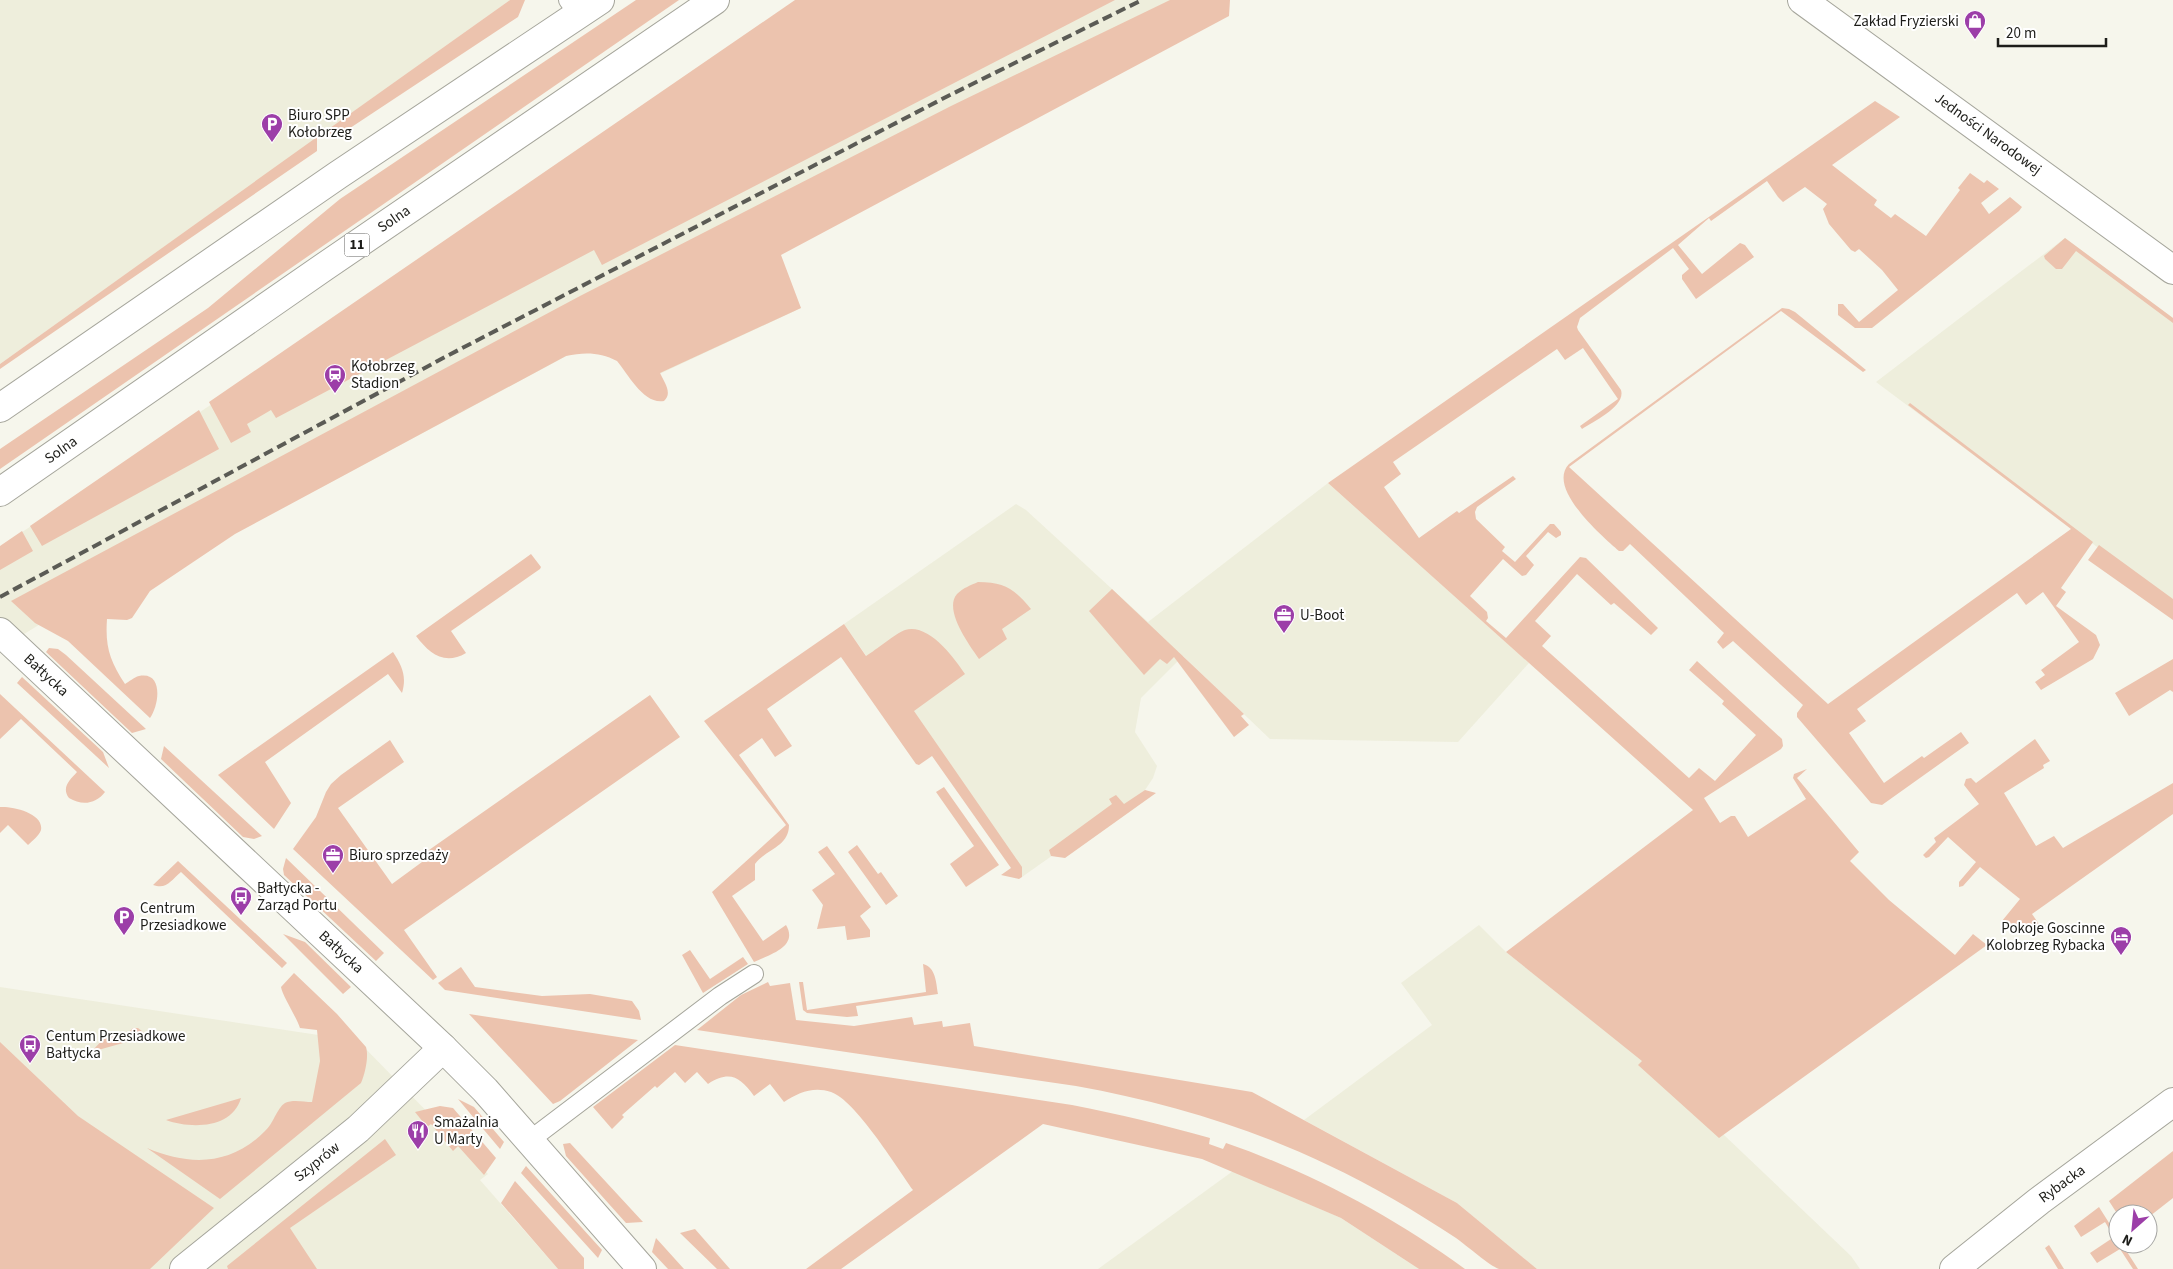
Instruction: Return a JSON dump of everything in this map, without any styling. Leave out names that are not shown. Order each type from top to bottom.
[{"type":"street","name":"Solna","points":[[0,492],[715,0]]},
{"type":"street","name":"Jedności Narodowej","points":[[1802,0],[2173,270]]},
{"type":"street","points":[[0,408],[582,5]]},
{"type":"street","name":"Bałtycka","points":[[0,632],[486,1090],[642,1269]]},
{"type":"street","name":"Szyprów","points":[[184,1269],[358,1129],[443,1048]]},
{"type":"street","name":"Rybacka","points":[[1954,1269],[2038,1201],[2173,1102]]},
{"type":"lane","points":[[530,1140],[720,996],[754,974]]},
{"type":"shaded area","points":[[0,0],[510,0],[0,364]]},
{"type":"shaded area","points":[[510,0],[525,0],[518,17],[335,138],[323,133]]},
{"type":"shaded area","points":[[636,0],[679,0],[0,469],[0,449],[208,308],[340,199]]},
{"type":"shaded area","points":[[795,0],[1115,0],[602,265],[594,250],[276,418],[271,410],[247,424],[251,432],[231,443],[209,402]]},
{"type":"shaded area","points":[[811,0],[1230,0],[763,249],[801,308],[638,384],[600,338],[322,487],[58,613],[0,649],[0,547]]},
{"type":"shaded area","points":[[1170,0],[1230,0],[1229,16],[781,255],[801,308],[660,373],[668,391],[667,398],[664,401],[657,401],[643,394],[617,361],[611,358],[592,354],[566,356],[235,534],[150,591],[132,618],[127,620],[107,619],[107,638],[112,661],[125,684],[139,676],[147,676],[153,679],[156,684],[156,706],[150,718],[68,641],[35,623],[11,601],[580,296],[951,106]]},
{"type":"shaded area","points":[[1875,101],[1900,117],[1832,165],[1877,200],[1874,205],[1891,218],[1895,214],[1926,236],[1960,190],[1958,188],[1970,173],[1984,183],[1987,180],[1999,189],[1981,203],[1989,214],[2010,197],[2022,207],[1872,328],[1855,328],[1838,315],[1838,304],[1843,304],[1859,322],[1898,290],[1882,270],[1859,249],[1855,252],[1851,250],[1829,224],[1823,209],[1827,204],[1805,187],[1783,202],[1767,181],[1711,221],[1709,218],[1678,245],[1702,274],[1740,243],[1745,245],[1754,257],[1696,299],[1682,279],[1682,275],[1689,269],[1673,248],[1580,318],[1578,330],[1621,390],[1619,402],[1608,412],[1582,429],[1580,426],[1618,399],[1583,348],[1565,360],[1557,349],[1393,462],[1401,474],[1384,487],[1419,538],[1457,511],[1459,513],[1513,476],[1516,479],[1477,507],[1475,512],[1476,519],[1505,547],[1502,551],[1515,562],[1550,524],[1554,524],[1561,532],[1561,535],[1556,538],[1548,532],[1526,556],[1534,565],[1526,575],[1522,576],[1503,559],[1470,596],[1487,612],[1488,618],[1486,621],[1506,638],[1580,557],[1586,558],[1658,628],[1651,635],[1614,603],[1611,605],[1577,574],[1535,621],[1551,636],[1542,646],[1689,778],[1699,768],[1715,781],[1756,735],[1722,704],[1724,701],[1689,670],[1697,661],[1782,739],[1783,746],[1781,749],[1704,798],[1720,823],[1731,816],[1735,816],[1748,837],[1806,799],[1793,778],[1794,774],[1807,769],[1797,778],[1859,852],[1850,861],[1889,900],[1955,955],[1973,934],[1987,945],[1719,1138],[1638,1065],[1642,1061],[1506,952],[1693,810],[1328,483]]},
{"type":"shaded area","points":[[317,137],[317,151],[0,369],[0,364]]},
{"type":"shaded area","points":[[2065,238],[2173,318],[2173,602],[1876,382]]},
{"type":"shaded area","points":[[2065,238],[2173,318],[2173,323],[2076,251],[2062,269],[2056,269],[2044,256]]},
{"type":"shaded area","points":[[1782,308],[1795,312],[1866,370],[1863,372],[1781,311],[1569,467],[1828,704],[2071,529],[1908,405],[1910,403],[2093,542],[2061,588],[2066,592],[2056,606],[2096,635],[2100,645],[2093,659],[2041,690],[2035,682],[2045,675],[2041,670],[2079,642],[2043,592],[2026,605],[2017,593],[1857,709],[1866,721],[1849,733],[1884,783],[1922,756],[1924,758],[1961,732],[1969,743],[1882,805],[1871,803],[1797,717],[1797,713],[1803,705],[1733,641],[1723,649],[1717,642],[1724,633],[1630,544],[1623,551],[1619,551],[1611,544],[1579,511],[1570,498],[1565,486],[1564,474],[1569,464]]},
{"type":"shaded area","points":[[199,410],[219,449],[42,546],[30,526]]},
{"type":"shaded area","points":[[1328,483],[1529,663],[1458,742],[1270,739],[1183,656],[1141,698],[1135,732],[1157,766],[1153,778],[1145,790],[1022,877],[844,624],[1016,504],[1026,510],[1148,622]]},
{"type":"shaded area","points":[[22,531],[33,551],[0,570],[0,546]]},
{"type":"shaded area","points":[[2099,545],[2173,599],[2173,620],[2088,560]]},
{"type":"shaded area","points":[[531,554],[541,567],[540,569],[451,631],[466,653],[451,658],[438,656],[426,648],[416,636]]},
{"type":"shaded area","points":[[978,582],[995,583],[1008,588],[1019,596],[1031,609],[1002,629],[1007,639],[979,659],[959,628],[953,609],[957,594],[964,588]]},
{"type":"shaded area","points":[[1112,589],[1244,714],[1241,716],[1249,725],[1234,737],[1174,657],[1167,664],[1160,659],[1144,675],[1089,611]]},
{"type":"shaded area","points":[[844,624],[866,656],[905,630],[914,629],[923,632],[940,643],[948,651],[965,674],[914,711],[1022,867],[1022,877],[1019,879],[1001,875],[1011,868],[932,756],[919,765],[916,764],[841,657],[767,709],[792,746],[775,757],[762,738],[739,755],[789,825],[788,832],[781,843],[755,864],[755,880],[732,896],[763,941],[786,925],[789,933],[786,945],[754,962],[712,892],[786,825],[704,721]]},
{"type":"shaded area","points":[[49,648],[58,649],[66,655],[146,729],[132,733],[46,652]]},
{"type":"shaded area","points":[[393,652],[403,671],[402,693],[388,674],[265,762],[291,803],[274,829],[218,775]]},
{"type":"shaded area","points":[[2173,659],[2173,692],[2170,690],[2129,716],[2115,693]]},
{"type":"shaded area","points":[[22,677],[103,752],[109,768],[17,683]]},
{"type":"shaded area","points":[[0,694],[105,792],[97,799],[84,803],[69,798],[66,787],[77,772],[21,719],[0,739]]},
{"type":"shaded area","points":[[650,695],[680,737],[404,930],[437,977],[433,980],[293,849],[316,817],[331,784],[390,740],[404,762],[338,808],[392,884],[422,862],[419,857]]},
{"type":"shaded area","points":[[2035,739],[2050,761],[2043,765],[2044,768],[2004,793],[2036,846],[2054,836],[2063,848],[2173,783],[2173,814],[2032,914],[2041,927],[2031,934],[2027,930],[2020,934],[2002,921],[2020,899],[1980,867],[1963,886],[1959,887],[1959,882],[1976,862],[1948,837],[1929,857],[1926,858],[1923,855],[1936,842],[1934,838],[1979,804],[1964,785],[1966,779],[1971,778],[1976,783]]},
{"type":"shaded area","points":[[164,746],[262,836],[254,839],[243,837],[161,759]]},
{"type":"shaded area","points":[[944,787],[999,865],[966,887],[950,864],[974,846],[936,792]]},
{"type":"shaded area","points":[[1145,790],[1156,793],[1065,858],[1051,856],[1049,850],[1112,804],[1109,799],[1116,795],[1124,804]]},
{"type":"shaded area","points":[[0,807],[19,809],[33,815],[41,824],[39,834],[28,845],[8,825],[0,833]]},
{"type":"shaded area","points":[[857,845],[878,874],[881,872],[898,896],[886,905],[848,852]]},
{"type":"shaded area","points":[[827,846],[871,907],[860,916],[870,930],[870,937],[847,940],[845,926],[817,929],[823,905],[812,890],[835,874],[818,852]]},
{"type":"shaded area","points":[[286,858],[384,953],[376,961],[284,875],[283,869]]},
{"type":"shaded area","points":[[178,861],[287,963],[282,968],[181,872],[165,885],[153,885]]},
{"type":"shaded area","points":[[1479,925],[1506,952],[1643,1061],[1851,1256],[1860,1269],[1537,1269],[1457,1203],[1304,1120],[1432,1025],[1401,983]]},
{"type":"shaded area","points":[[283,934],[305,942],[351,987],[343,994]]},
{"type":"shaded area","points":[[690,950],[710,979],[743,957],[748,964],[703,993],[682,955]]},
{"type":"shaded area","points":[[923,964],[931,968],[933,972],[938,994],[856,1006],[858,1016],[847,1017],[807,1013],[803,1010],[799,982],[803,982],[807,1010],[926,992]]},
{"type":"shaded area","points":[[461,967],[475,987],[542,996],[590,994],[632,1001],[639,1011],[641,1020],[445,990],[438,983]]},
{"type":"shaded area","points":[[294,973],[337,1014],[366,1047],[367,1060],[361,1083],[220,1199],[147,1148],[178,1158],[194,1160],[224,1157],[252,1143],[268,1128],[285,1103],[295,1101],[312,1102],[320,1061],[317,1030],[300,1028],[282,991],[281,987]]},
{"type":"shaded area","points":[[768,982],[770,986],[790,983],[796,1020],[854,1026],[912,1017],[914,1025],[942,1021],[943,1027],[970,1023],[974,1046],[1252,1092],[1457,1203],[1537,1269],[1499,1269],[1425,1218],[1345,1173],[1267,1138],[1205,1117],[1109,1092],[1076,1086],[697,1030],[741,995]]},
{"type":"shaded area","points":[[0,987],[358,1041],[488,1174],[480,1180],[558,1269],[0,1269]]},
{"type":"shaded area","points":[[469,1014],[638,1040],[560,1101],[553,1104]]},
{"type":"shaded area","points":[[133,1028],[138,1028],[148,1036],[91,1052],[109,1033],[118,1042]]},
{"type":"shaded area","points":[[0,1042],[78,1116],[214,1208],[150,1269],[0,1269]]},
{"type":"shaded area","points":[[675,1045],[1072,1105],[1210,1138],[1209,1144],[1223,1149],[1226,1143],[1289,1167],[1350,1197],[1409,1231],[1465,1269],[1419,1269],[1341,1218],[1202,1159],[1043,1124],[841,1269],[806,1269],[913,1190],[852,1107],[841,1098],[824,1090],[806,1091],[784,1102],[770,1084],[754,1096],[744,1084],[734,1078],[722,1077],[708,1084],[697,1072],[685,1083],[675,1072],[657,1088],[655,1086],[622,1115],[624,1117],[612,1129],[593,1107]]},
{"type":"shaded area","points":[[241,1098],[229,1116],[210,1124],[187,1125],[166,1120]]},
{"type":"shaded area","points":[[458,1099],[474,1107],[504,1142],[500,1149]]},
{"type":"shaded area","points":[[440,1106],[453,1108],[496,1158],[484,1175],[458,1146],[453,1151],[431,1124],[427,1127],[415,1112]]},
{"type":"shaded area","points":[[385,1139],[396,1155],[290,1228],[317,1269],[228,1269],[227,1266]]},
{"type":"shaded area","points":[[570,1143],[643,1222],[626,1223],[566,1156],[563,1144]]},
{"type":"shaded area","points":[[2173,1151],[2173,1198],[2158,1210],[2158,1204],[2111,1204],[2109,1201]]},
{"type":"shaded area","points":[[526,1166],[602,1250],[598,1258],[521,1173]]},
{"type":"shaded area","points":[[1233,1171],[1341,1218],[1419,1269],[1098,1269]]},
{"type":"shaded area","points":[[515,1181],[584,1258],[584,1269],[558,1269],[501,1203]]},
{"type":"shaded area","points":[[2099,1207],[2108,1221],[2108,1227],[2105,1222],[2081,1237],[2074,1226]]},
{"type":"shaded area","points":[[695,1229],[730,1269],[717,1269],[680,1233]]},
{"type":"shaded area","points":[[656,1238],[684,1269],[668,1269],[652,1252]]},
{"type":"shaded area","points":[[2108,1241],[2108,1254],[2112,1254],[2097,1263],[2090,1253]]},
{"type":"shaded area","points":[[2049,1245],[2064,1269],[2058,1269],[2045,1248]]},
{"type":"shaded area","points":[[2123,1254],[2128,1254],[2138,1269],[2133,1269]]},
{"type":"railway","points":[[0,597],[445,357],[946,97],[1142,0]]},
{"type":"place","name":"Zakład Fryzierski","points":[[1975,40]]},
{"type":"place","name":"Biuro SPP Kołobrzeg","points":[[272,143]]},
{"type":"place","name":"Kołobrzeg Stadion","points":[[335,394]]},
{"type":"place","name":"U-Boot","points":[[1284,634]]},
{"type":"place","name":"Biuro sprzedaży","points":[[333,874]]},
{"type":"place","name":"Bałtycka - Zarząd Portu","points":[[241,916]]},
{"type":"place","name":"Centrum Przesiadkowe","points":[[124,936]]},
{"type":"place","name":"Pokoje Goscinne Kolobrzeg Rybacka","points":[[2121,956]]},
{"type":"place","name":"Centum Przesiadkowe Bałtycka","points":[[30,1064]]},
{"type":"place","name":"Smażalnia U Marty","points":[[418,1150]]}]
